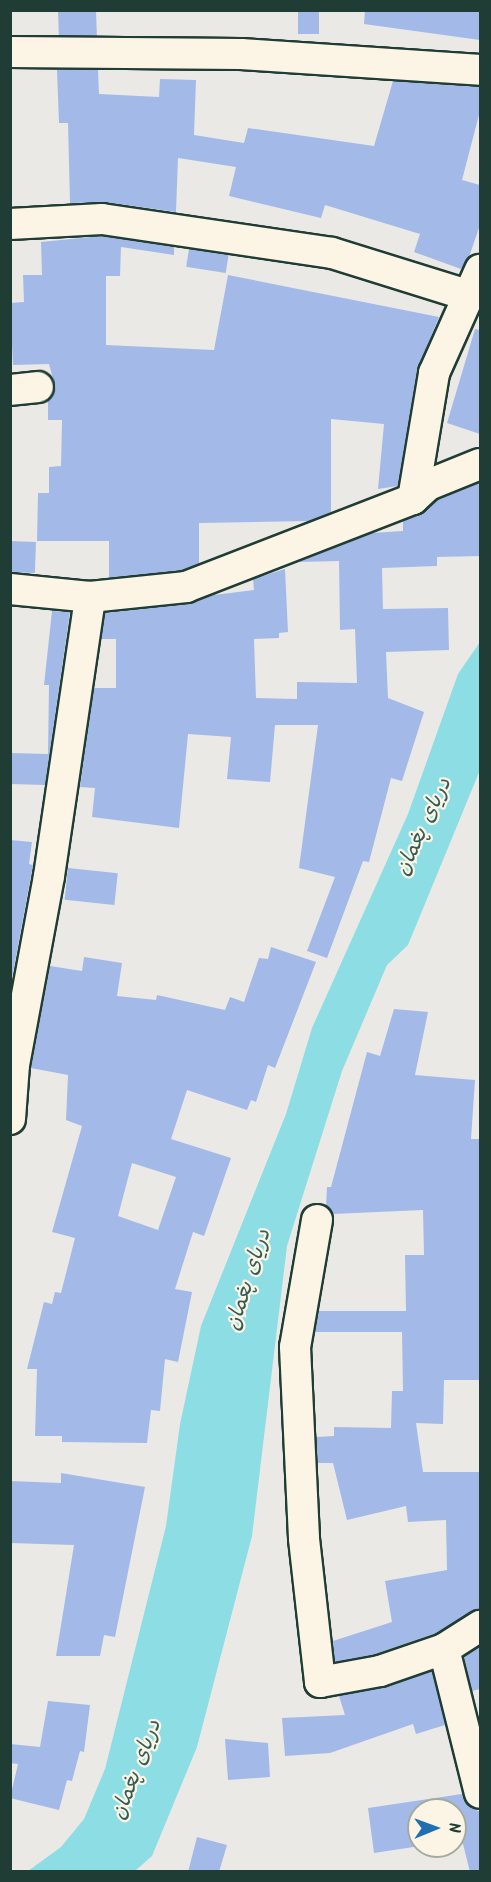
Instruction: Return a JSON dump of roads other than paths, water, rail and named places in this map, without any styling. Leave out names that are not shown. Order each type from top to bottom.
[{"type":"street","points":[[10,52],[241,54],[480,70]]},
{"type":"street","points":[[10,224],[102,219],[332,253],[474,283],[434,373],[413,499]]},
{"type":"street","points":[[10,589],[90,597],[186,587],[413,499],[428,485],[480,464]]},
{"type":"street","points":[[10,1119],[14,1065],[49,876],[90,597]]},
{"type":"street","points":[[317,1220],[295,1347],[304,1539],[318,1677],[325,1683],[444,1649],[480,1626]]},
{"type":"street","points":[[444,1649],[480,1793]]},
{"type":"water","name":"دریای پغمان","points":[[480,642],[480,770],[408,945],[387,965],[342,1071],[287,1246],[252,1536],[197,1747],[152,1856],[135,1871],[28,1871],[61,1847],[84,1819],[105,1769],[166,1526],[180,1424],[201,1326],[286,1114],[312,1028],[408,814],[458,674]]}]
